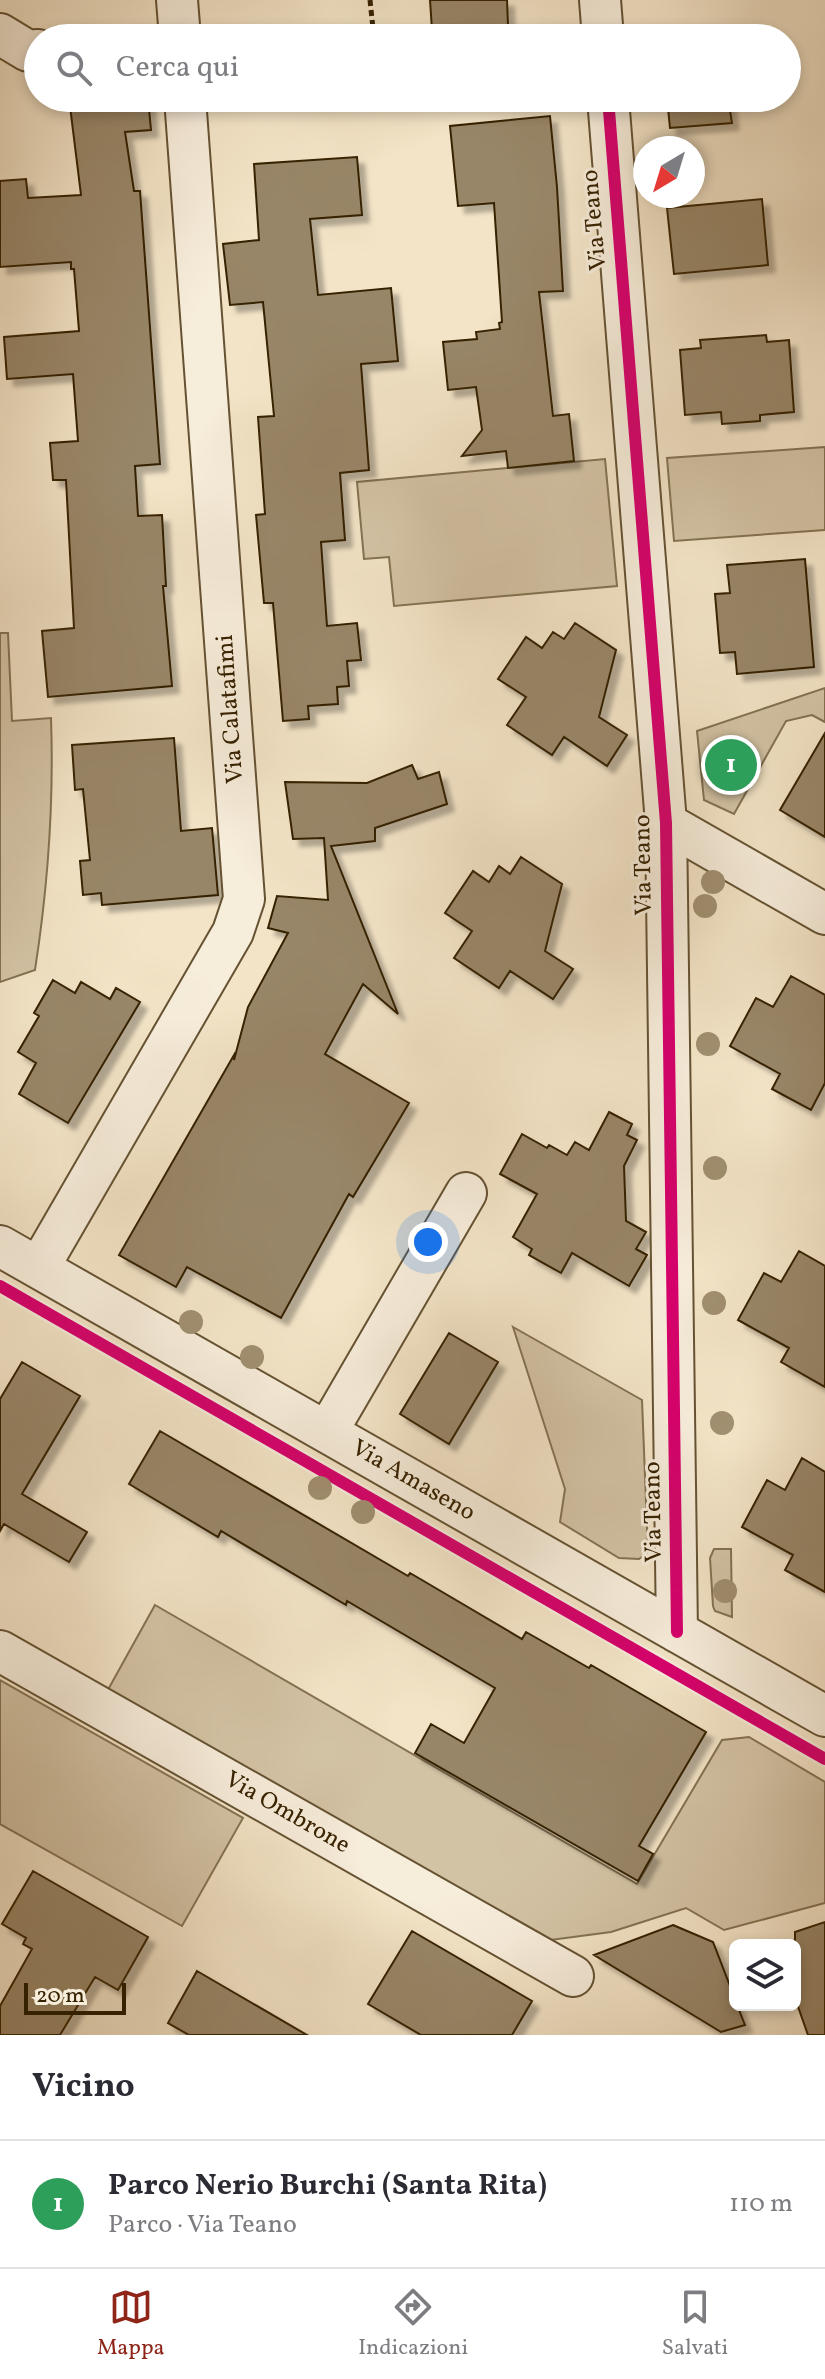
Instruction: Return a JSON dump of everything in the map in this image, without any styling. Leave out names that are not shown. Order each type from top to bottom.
[{"type":"street","points":[[177,0],[179,24]]},
{"type":"street","points":[[600,0],[602,24]]},
{"type":"street","points":[[0,34],[24,49]]},
{"type":"street","name":"Via Calatafimi","points":[[39,1267],[233,932],[244,899],[186,112]]},
{"type":"street","name":"Via Teano","points":[[609,112],[666,823],[677,1632]]},
{"type":"street","points":[[666,823],[825,914]]},
{"type":"street","points":[[327,1432],[466,1193]]},
{"type":"street","name":"Via Amaseno","points":[[0,1246],[825,1716]]},
{"type":"street","name":"Via Ombrone","points":[[0,1651],[573,1976]]},
{"type":"path","points":[[370,0],[373,24]]},
{"type":"shaded area","points":[[825,447],[825,530],[674,541],[667,458]]},
{"type":"shaded area","points":[[605,459],[617,586],[394,606],[389,557],[364,559],[357,482]]},
{"type":"shaded area","points":[[0,633],[8,633],[12,721],[51,718],[52,781],[49,844],[35,970],[0,982]]},
{"type":"shaded area","points":[[825,688],[825,722],[812,715],[786,721],[734,814],[704,800],[697,731]]},
{"type":"shaded area","points":[[513,1327],[642,1400],[648,1552],[639,1559],[619,1558],[560,1522],[565,1489]]},
{"type":"shaded area","points":[[714,1549],[731,1549],[732,1617],[715,1611],[713,1606],[710,1558]]},
{"type":"shaded area","points":[[155,1605],[637,1884],[722,1740],[749,1737],[825,1782],[825,1903],[724,1930],[686,1908],[611,1932],[543,1941],[105,1695]]},
{"type":"shaded area","points":[[0,1680],[243,1818],[182,1926],[0,1824]]},
{"type":"building","points":[[430,0],[507,0],[508,24],[432,24]]},
{"type":"building","points":[[71,112],[149,112],[151,130],[125,132],[134,191],[140,191],[160,464],[135,466],[138,516],[162,515],[166,586],[163,586],[172,686],[48,697],[42,631],[74,628],[66,480],[53,480],[50,443],[78,441],[73,374],[7,379],[4,337],[79,331],[74,269],[71,269],[71,262],[0,267],[0,181],[26,179],[28,198],[81,195]]},
{"type":"building","points":[[668,112],[730,112],[732,123],[670,128]]},
{"type":"building","points":[[550,116],[563,291],[539,292],[553,416],[569,414],[574,461],[508,468],[506,451],[462,456],[482,430],[476,387],[448,390],[443,342],[477,339],[476,332],[500,329],[499,323],[502,322],[494,203],[458,206],[450,126]]},
{"type":"building","points":[[357,157],[362,215],[310,219],[318,295],[391,288],[398,361],[361,364],[369,470],[340,473],[345,540],[321,542],[327,626],[357,623],[361,660],[347,661],[349,686],[337,687],[338,704],[308,706],[309,719],[283,721],[273,603],[264,603],[256,515],[265,514],[258,417],[274,416],[263,302],[230,305],[223,244],[259,240],[254,164]]},
{"type":"building","points":[[762,199],[768,265],[674,274],[667,208],[705,208],[705,204]]},
{"type":"building","points":[[766,335],[767,342],[789,340],[794,412],[760,415],[760,421],[722,424],[721,412],[685,415],[680,350],[701,348],[700,340]]},
{"type":"building","points":[[805,559],[814,667],[737,674],[735,652],[720,653],[715,594],[730,593],[727,565]]},
{"type":"building","points":[[575,623],[616,650],[599,717],[627,735],[607,766],[564,737],[552,755],[507,725],[526,697],[498,679],[526,637],[542,648],[553,632],[564,639]]},
{"type":"building","points":[[825,733],[825,837],[780,810]]},
{"type":"building","points":[[174,738],[181,831],[212,828],[218,895],[102,905],[101,893],[83,895],[80,861],[90,860],[83,789],[75,790],[72,745]]},
{"type":"building","points":[[412,765],[418,779],[439,772],[447,804],[375,828],[375,841],[331,846],[398,1014],[363,984],[325,1054],[409,1103],[353,1197],[349,1194],[281,1318],[187,1267],[176,1287],[119,1255],[234,1055],[234,1060],[248,1007],[288,933],[268,928],[277,896],[328,900],[324,838],[293,839],[285,782],[367,783]]},
{"type":"building","points":[[521,857],[562,884],[545,951],[573,969],[553,999],[510,971],[499,988],[454,958],[472,931],[445,913],[473,871],[489,882],[499,866],[510,874]]},
{"type":"building","points":[[791,976],[825,995],[825,1083],[811,1110],[772,1089],[780,1074],[730,1046],[756,998],[773,1007]]},
{"type":"building","points":[[53,980],[75,993],[81,982],[110,999],[116,988],[140,1002],[68,1123],[19,1094],[36,1063],[18,1052],[39,1016],[34,1013]]},
{"type":"building","points":[[609,1112],[632,1124],[627,1135],[637,1140],[624,1166],[626,1221],[646,1232],[636,1249],[647,1255],[629,1286],[572,1253],[561,1273],[529,1255],[532,1249],[513,1237],[537,1194],[500,1174],[522,1134],[567,1155],[575,1142],[589,1150]]},
{"type":"building","points":[[799,1251],[825,1266],[825,1387],[781,1362],[789,1348],[738,1320],[764,1273],[781,1282]]},
{"type":"building","points":[[449,1333],[498,1362],[449,1444],[400,1414]]},
{"type":"building","points":[[22,1362],[80,1396],[22,1494],[87,1532],[69,1562],[4,1524],[0,1531],[0,1399]]},
{"type":"building","points":[[160,1431],[522,1639],[526,1632],[589,1668],[591,1665],[706,1732],[639,1846],[653,1854],[638,1881],[415,1753],[431,1724],[464,1743],[495,1688],[347,1601],[346,1605],[221,1531],[218,1537],[129,1484]]},
{"type":"building","points":[[802,1458],[825,1472],[825,1592],[785,1570],[793,1555],[742,1527],[767,1480],[785,1490]]},
{"type":"building","points":[[33,1871],[148,1937],[118,1990],[95,1977],[60,2035],[0,2035],[0,2006],[32,1949],[23,1944],[26,1938],[2,1924]]},
{"type":"building","points":[[825,1922],[825,2035],[808,2035],[800,2011],[801,1939],[795,1939],[795,1932]]},
{"type":"building","points":[[673,1925],[713,1942],[729,1983],[729,2011],[739,2011],[745,2025],[721,2032],[594,1955]]},
{"type":"building","points":[[412,1931],[532,2001],[512,2035],[421,2035],[368,2004]]},
{"type":"building","points":[[197,1971],[307,2035],[189,2035],[168,2023]]},
{"type":"cycle path","points":[[609,112],[666,823],[677,1632]]},
{"type":"cycle path","points":[[0,1286],[825,1759]]},
{"type":"place","name":"Parco Nerio Burchi (Santa Rita)","points":[[731,765]]}]
